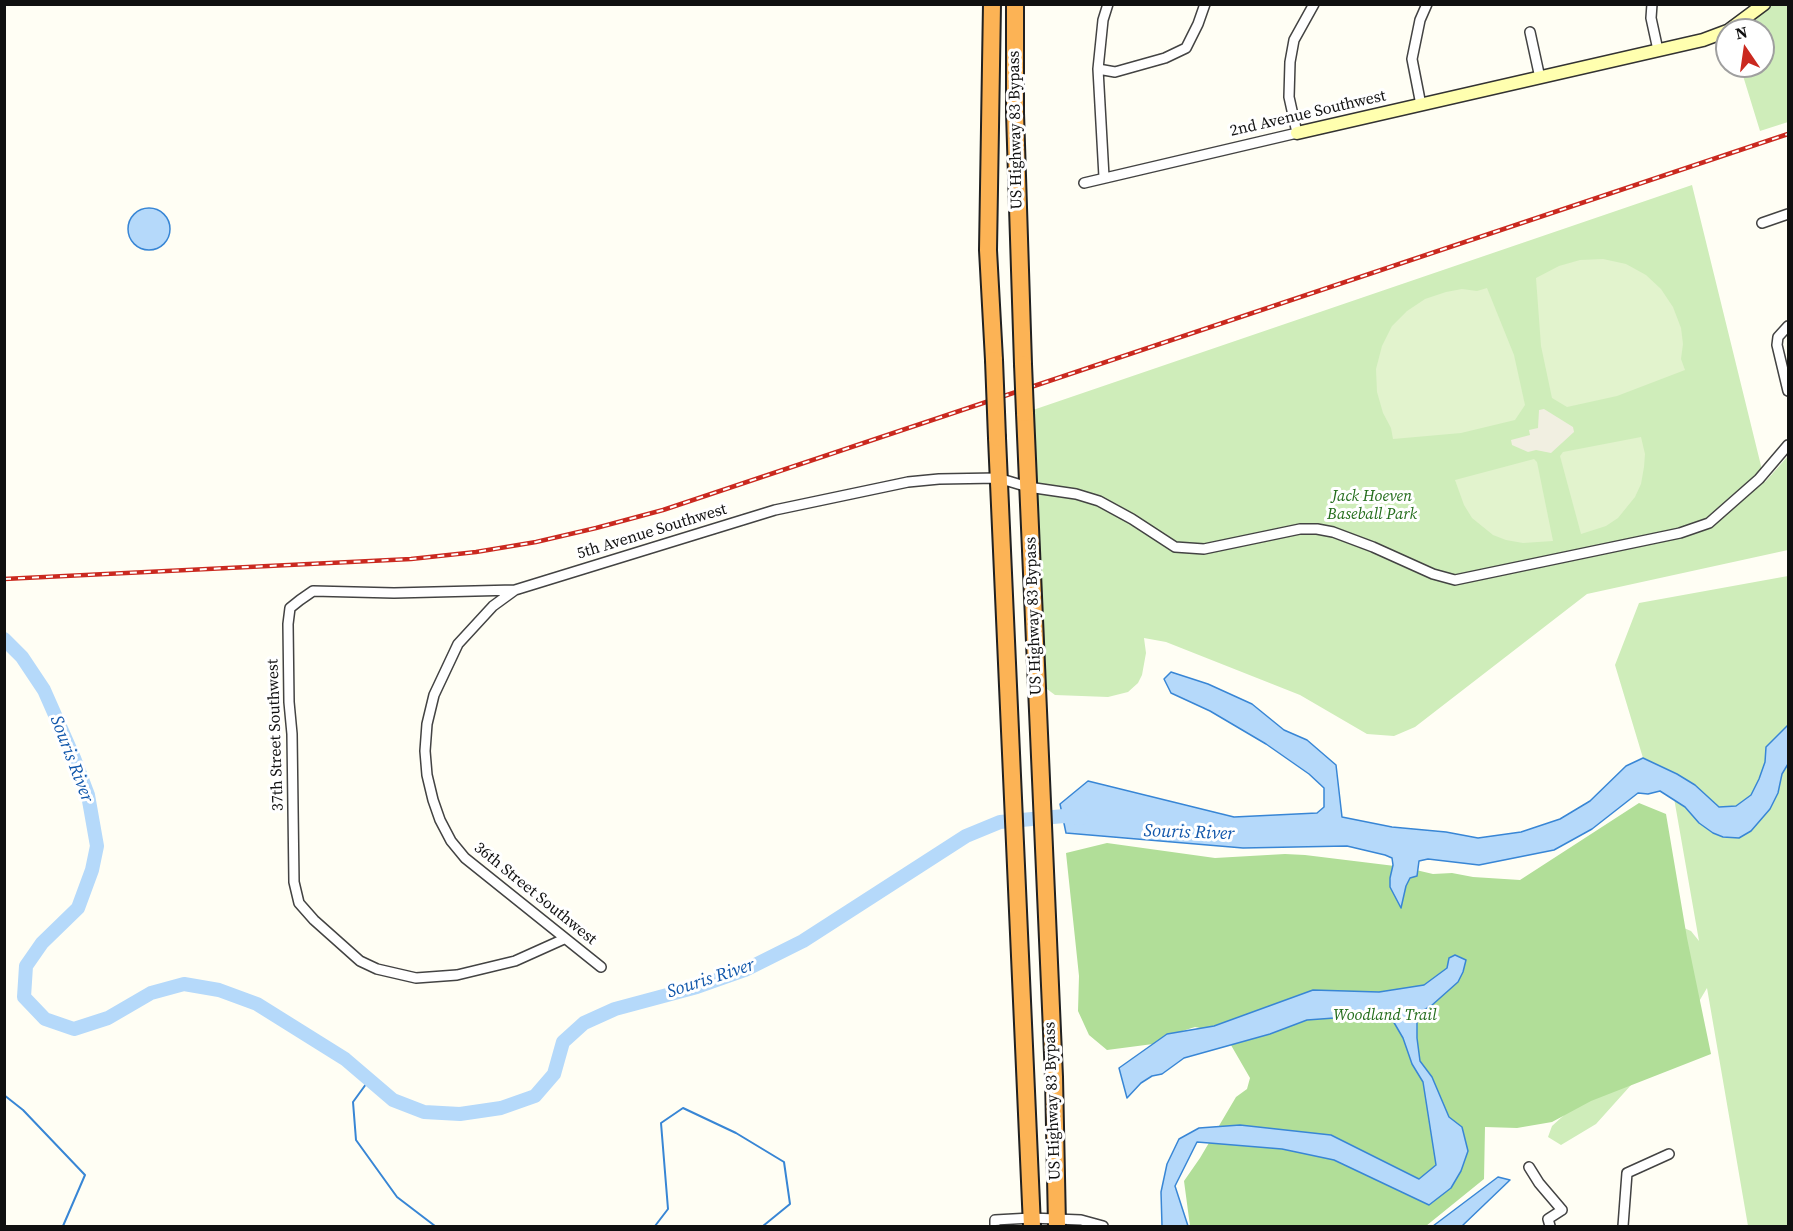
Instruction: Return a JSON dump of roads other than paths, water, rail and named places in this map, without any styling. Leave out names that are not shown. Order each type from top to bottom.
[{"type":"highway","name":"US Highway 83 Bypass","points":[[992,4],[988,250],[1031,1222]]},
{"type":"highway","name":"US Highway 83 Bypass","points":[[1015,4],[1023,364],[1054,1077],[1057,1222]]},
{"type":"street","points":[[1104,177],[1098,69],[1103,20],[1108,4]]},
{"type":"street","points":[[1098,69],[1115,72],[1165,58],[1186,48],[1205,4]]},
{"type":"street","points":[[1297,133],[1289,97],[1290,62],[1294,40],[1314,4]]},
{"type":"street","points":[[1421,105],[1412,59],[1420,20],[1427,4]]},
{"type":"street","points":[[1652,4],[1651,18],[1658,50]]},
{"type":"street","name":"2nd Avenue Southwest","points":[[1745,18],[1764,4]]},
{"type":"street","points":[[1530,32],[1540,78]]},
{"type":"street","name":"2nd Avenue Southwest","points":[[1084,183],[1703,40],[1715,35]]},
{"type":"street","points":[[1762,223],[1788,214]]},
{"type":"street","points":[[1788,326],[1778,337],[1778,345],[1788,391]]},
{"type":"street","name":"5th Avenue Southwest","points":[[313,591],[394,593],[515,591],[775,510],[908,482],[998,478],[1028,488],[1076,494],[1099,501],[1175,547],[1204,549],[1299,529],[1317,530],[1332,532],[1433,574],[1455,580],[1680,533],[1709,523],[1759,479],[1788,445]]},
{"type":"street","name":"37th Street Southwest","points":[[313,591],[290,608],[288,624],[294,882],[299,903],[314,920],[360,961],[377,969],[416,978],[457,975],[515,962],[564,939]]},
{"type":"street","name":"36th Street Southwest","points":[[515,591],[493,606],[468,632],[458,644],[444,671],[434,695],[427,724],[425,751],[427,775],[440,820],[451,841],[465,858],[602,967]]},
{"type":"street","points":[[1623,1227],[1627,1173],[1668,1154]]},
{"type":"street","points":[[1529,1167],[1539,1183],[1562,1210],[1548,1219],[1550,1227]]},
{"type":"street","points":[[995,1223],[1081,1220],[1103,1227]]},
{"type":"water","points":[[149,208],[164,214],[170,229],[164,244],[149,250],[134,244],[128,229],[134,214]]},
{"type":"water","points":[[1171,672],[1208,684],[1252,704],[1284,730],[1307,740],[1336,765],[1342,817],[1392,827],[1446,832],[1478,838],[1521,832],[1560,819],[1590,801],[1626,766],[1643,758],[1695,785],[1719,807],[1736,806],[1751,795],[1765,762],[1766,747],[1788,725],[1788,764],[1782,774],[1778,793],[1770,809],[1751,831],[1739,838],[1723,837],[1713,833],[1699,823],[1685,807],[1660,791],[1648,794],[1638,793],[1592,829],[1554,850],[1479,865],[1428,859],[1419,861],[1417,876],[1410,878],[1406,886],[1401,908],[1390,887],[1392,858],[1347,846],[1243,848],[1066,833],[1060,804],[1088,781],[1234,817],[1317,813],[1324,807],[1324,788],[1309,774],[1266,744],[1210,711],[1171,693],[1164,679]]},
{"type":"water","points":[[1455,955],[1466,960],[1458,982],[1431,1006],[1417,1014],[1420,1061],[1432,1077],[1449,1117],[1462,1127],[1468,1151],[1461,1171],[1451,1188],[1429,1205],[1334,1160],[1282,1149],[1197,1142],[1175,1186],[1188,1226],[1162,1226],[1161,1192],[1167,1164],[1179,1139],[1199,1128],[1240,1125],[1331,1135],[1419,1179],[1436,1165],[1423,1082],[1389,1014],[1307,1020],[1270,1034],[1184,1058],[1162,1074],[1152,1076],[1141,1083],[1127,1098],[1119,1068],[1167,1034],[1214,1026],[1313,990],[1379,992],[1424,985],[1447,968],[1449,958]]},
{"type":"water","points":[[1498,1177],[1510,1180],[1462,1226],[1433,1226]]},
{"type":"waterway","name":"Souris River","points":[[4,639],[22,657],[44,690],[88,795],[97,846],[92,870],[78,908],[42,943],[26,966],[24,997],[45,1019],[74,1029],[108,1018],[151,993],[184,984],[219,990],[257,1004],[345,1059],[393,1100],[424,1112],[460,1114],[501,1108],[535,1096],[554,1074],[563,1042],[584,1023],[615,1009],[697,987],[745,970],[803,941],[966,836],[1000,822],[1064,816],[1081,818]]},
{"type":"waterway","points":[[369,1080],[353,1102],[356,1140],[397,1197],[435,1226]]},
{"type":"waterway","points":[[4,1095],[23,1110],[85,1175],[63,1226]]},
{"type":"waterway","points":[[655,1226],[668,1209],[661,1123],[683,1108],[736,1133],[784,1162],[790,1204],[763,1226]]},
{"type":"railway","points":[[4,579],[411,559],[476,552],[536,542],[596,528],[663,510],[1788,134]]},
{"type":"park label","name":"Jack Hoeven Baseball Park","points":[[1372,506]]},
{"type":"park label","name":"Woodland Trail","points":[[1385,1016]]}]
